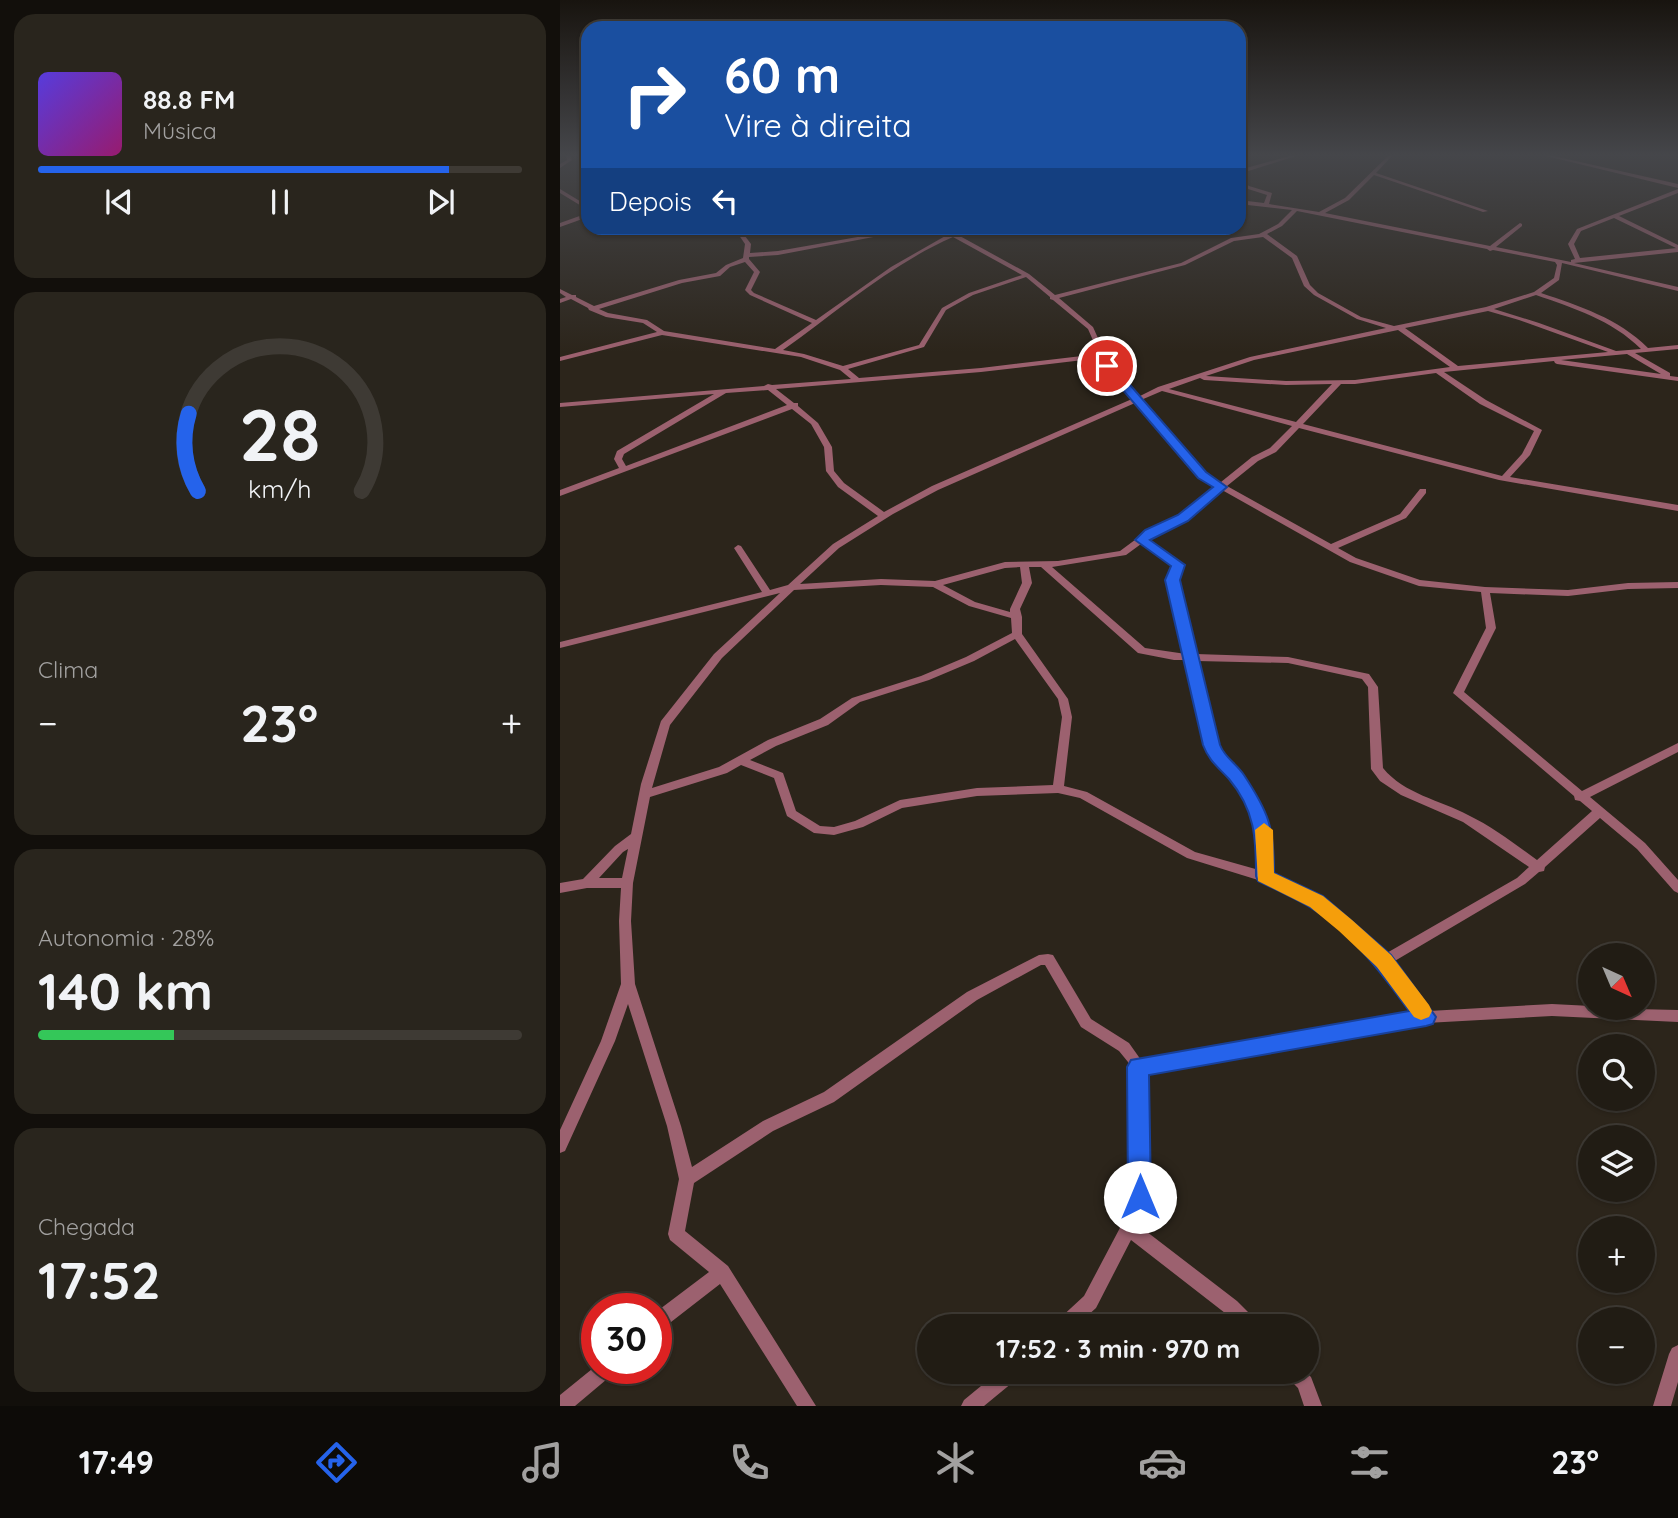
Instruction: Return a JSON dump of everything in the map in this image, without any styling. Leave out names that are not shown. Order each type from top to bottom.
[{"type":"street","points":[[1052,299],[1165,271],[1196,259],[1233,239],[1264,235],[1282,221]]},
{"type":"street","points":[[1350,221],[1490,250],[1560,261],[1678,289]]},
{"type":"street","points":[[1578,260],[1571,244],[1574,236],[1587,226],[1602,221]]},
{"type":"street","points":[[1623,221],[1678,248]]},
{"type":"street","points":[[1490,250],[1520,225]]},
{"type":"street","points":[[741,235],[748,244],[747,257],[757,272],[748,289],[752,294],[815,322]]},
{"type":"street","points":[[591,309],[681,281],[718,275],[728,266],[747,257],[869,235]]},
{"type":"street","points":[[778,350],[866,285],[951,235]]},
{"type":"street","points":[[955,235],[1027,275],[1052,299],[1091,328],[1101,356],[1202,475],[1353,560],[1419,583],[1485,590],[1568,593],[1628,586],[1678,585]]},
{"type":"street","points":[[1264,235],[1295,257],[1309,290],[1372,323],[1398,329],[1457,369]]},
{"type":"street","points":[[1560,261],[1678,248]]},
{"type":"street","points":[[1597,258],[1608,266],[1606,271]]},
{"type":"street","points":[[807,1406],[722,1272],[676,1234],[687,1180],[674,1126],[628,984],[625,921],[627,883],[635,837],[659,742],[673,713],[718,656],[836,546],[934,488],[1137,399],[1252,358],[1487,309],[1536,293],[1557,279],[1560,261]]},
{"type":"street","points":[[842,368],[922,346],[927,343],[936,318],[944,309],[971,294],[1027,275]]},
{"type":"street","points":[[560,291],[574,296],[591,309],[612,316],[639,318],[663,333]]},
{"type":"street","points":[[1536,293],[1583,310],[1625,331],[1647,351]]},
{"type":"street","points":[[560,301],[574,296]]},
{"type":"street","points":[[1487,309],[1537,322],[1563,335],[1619,353]]},
{"type":"street","points":[[1372,323],[1376,333]]},
{"type":"street","points":[[560,359],[663,333],[778,350],[842,368],[856,379]]},
{"type":"street","points":[[1197,378],[1338,383],[1678,347]]},
{"type":"street","points":[[1630,353],[1675,378]]},
{"type":"street","points":[[560,405],[981,370],[1101,356]]},
{"type":"street","points":[[1547,360],[1592,369],[1675,378]]},
{"type":"street","points":[[1438,371],[1483,402],[1538,430],[1526,455],[1504,479]]},
{"type":"street","points":[[560,645],[789,588],[881,582],[935,584],[1005,565],[1044,565],[1123,553],[1150,533],[1183,518],[1273,450],[1338,383]]},
{"type":"street","points":[[768,386],[795,405],[814,423],[828,447],[833,475],[883,516]]},
{"type":"street","points":[[1127,389],[1158,391],[1454,464],[1504,479],[1678,508]]},
{"type":"street","points":[[624,470],[618,459],[620,453],[725,390]]},
{"type":"street","points":[[560,493],[795,405]]},
{"type":"street","points":[[1330,548],[1402,516],[1423,492]]},
{"type":"street","points":[[1141,540],[1178,565],[1172,580],[1216,758],[1236,776],[1260,816],[1265,832],[1265,876]]},
{"type":"street","points":[[738,548],[768,594]]},
{"type":"street","points":[[1024,565],[1027,583],[1017,601],[1017,635],[1063,699],[1068,716],[1058,789]]},
{"type":"street","points":[[1044,565],[1142,651],[1191,658],[1288,660],[1365,676],[1373,687],[1377,769],[1381,776],[1395,786],[1466,818],[1540,868]]},
{"type":"street","points":[[935,584],[972,604],[1017,617]]},
{"type":"street","points":[[1485,590],[1492,628],[1458,693],[1578,797],[1641,846],[1678,888]]},
{"type":"street","points":[[646,794],[723,770],[824,722],[856,700],[936,673],[1017,635]]},
{"type":"street","points":[[1578,797],[1678,747]]},
{"type":"street","points":[[740,760],[779,776],[791,813],[818,830],[834,831],[859,824],[900,804],[976,792],[1058,789],[1083,795],[1191,855],[1265,876],[1316,901],[1384,961],[1426,1017]]},
{"type":"street","points":[[1384,961],[1540,868],[1599,813]]},
{"type":"street","points":[[587,883],[619,849],[635,837]]},
{"type":"street","points":[[560,888],[587,883],[627,883]]},
{"type":"street","points":[[687,1180],[768,1126],[829,1097],[972,996],[1039,960],[1052,962],[1086,1023],[1124,1047],[1138,1067],[1140,1197],[1129,1228],[1090,1302],[1077,1314]]},
{"type":"street","points":[[560,1146],[608,1041],[628,984]]},
{"type":"street","points":[[1138,1067],[1426,1017],[1552,1010],[1678,1016]]},
{"type":"street","points":[[1129,1228],[1238,1314]]},
{"type":"street","points":[[672,1312],[703,1290],[722,1272]]},
{"type":"street","points":[[1662,1406],[1678,1354]]},
{"type":"street","points":[[561,1406],[588,1384]]},
{"type":"street","points":[[970,1406],[997,1384]]},
{"type":"street","points":[[1305,1384],[1313,1406]]},
{"type":"slow traffic","points":[[1264,830],[1265,876],[1316,901],[1346,926],[1384,961],[1405,985],[1421,1011]]},
{"type":"route","points":[[1107,366],[1202,475],[1221,487],[1183,518],[1141,540],[1178,565],[1172,580],[1212,745],[1216,758],[1236,776],[1260,816],[1265,832],[1265,876],[1316,901],[1346,926],[1384,961],[1405,985],[1426,1017],[1138,1067],[1140,1197]]}]
